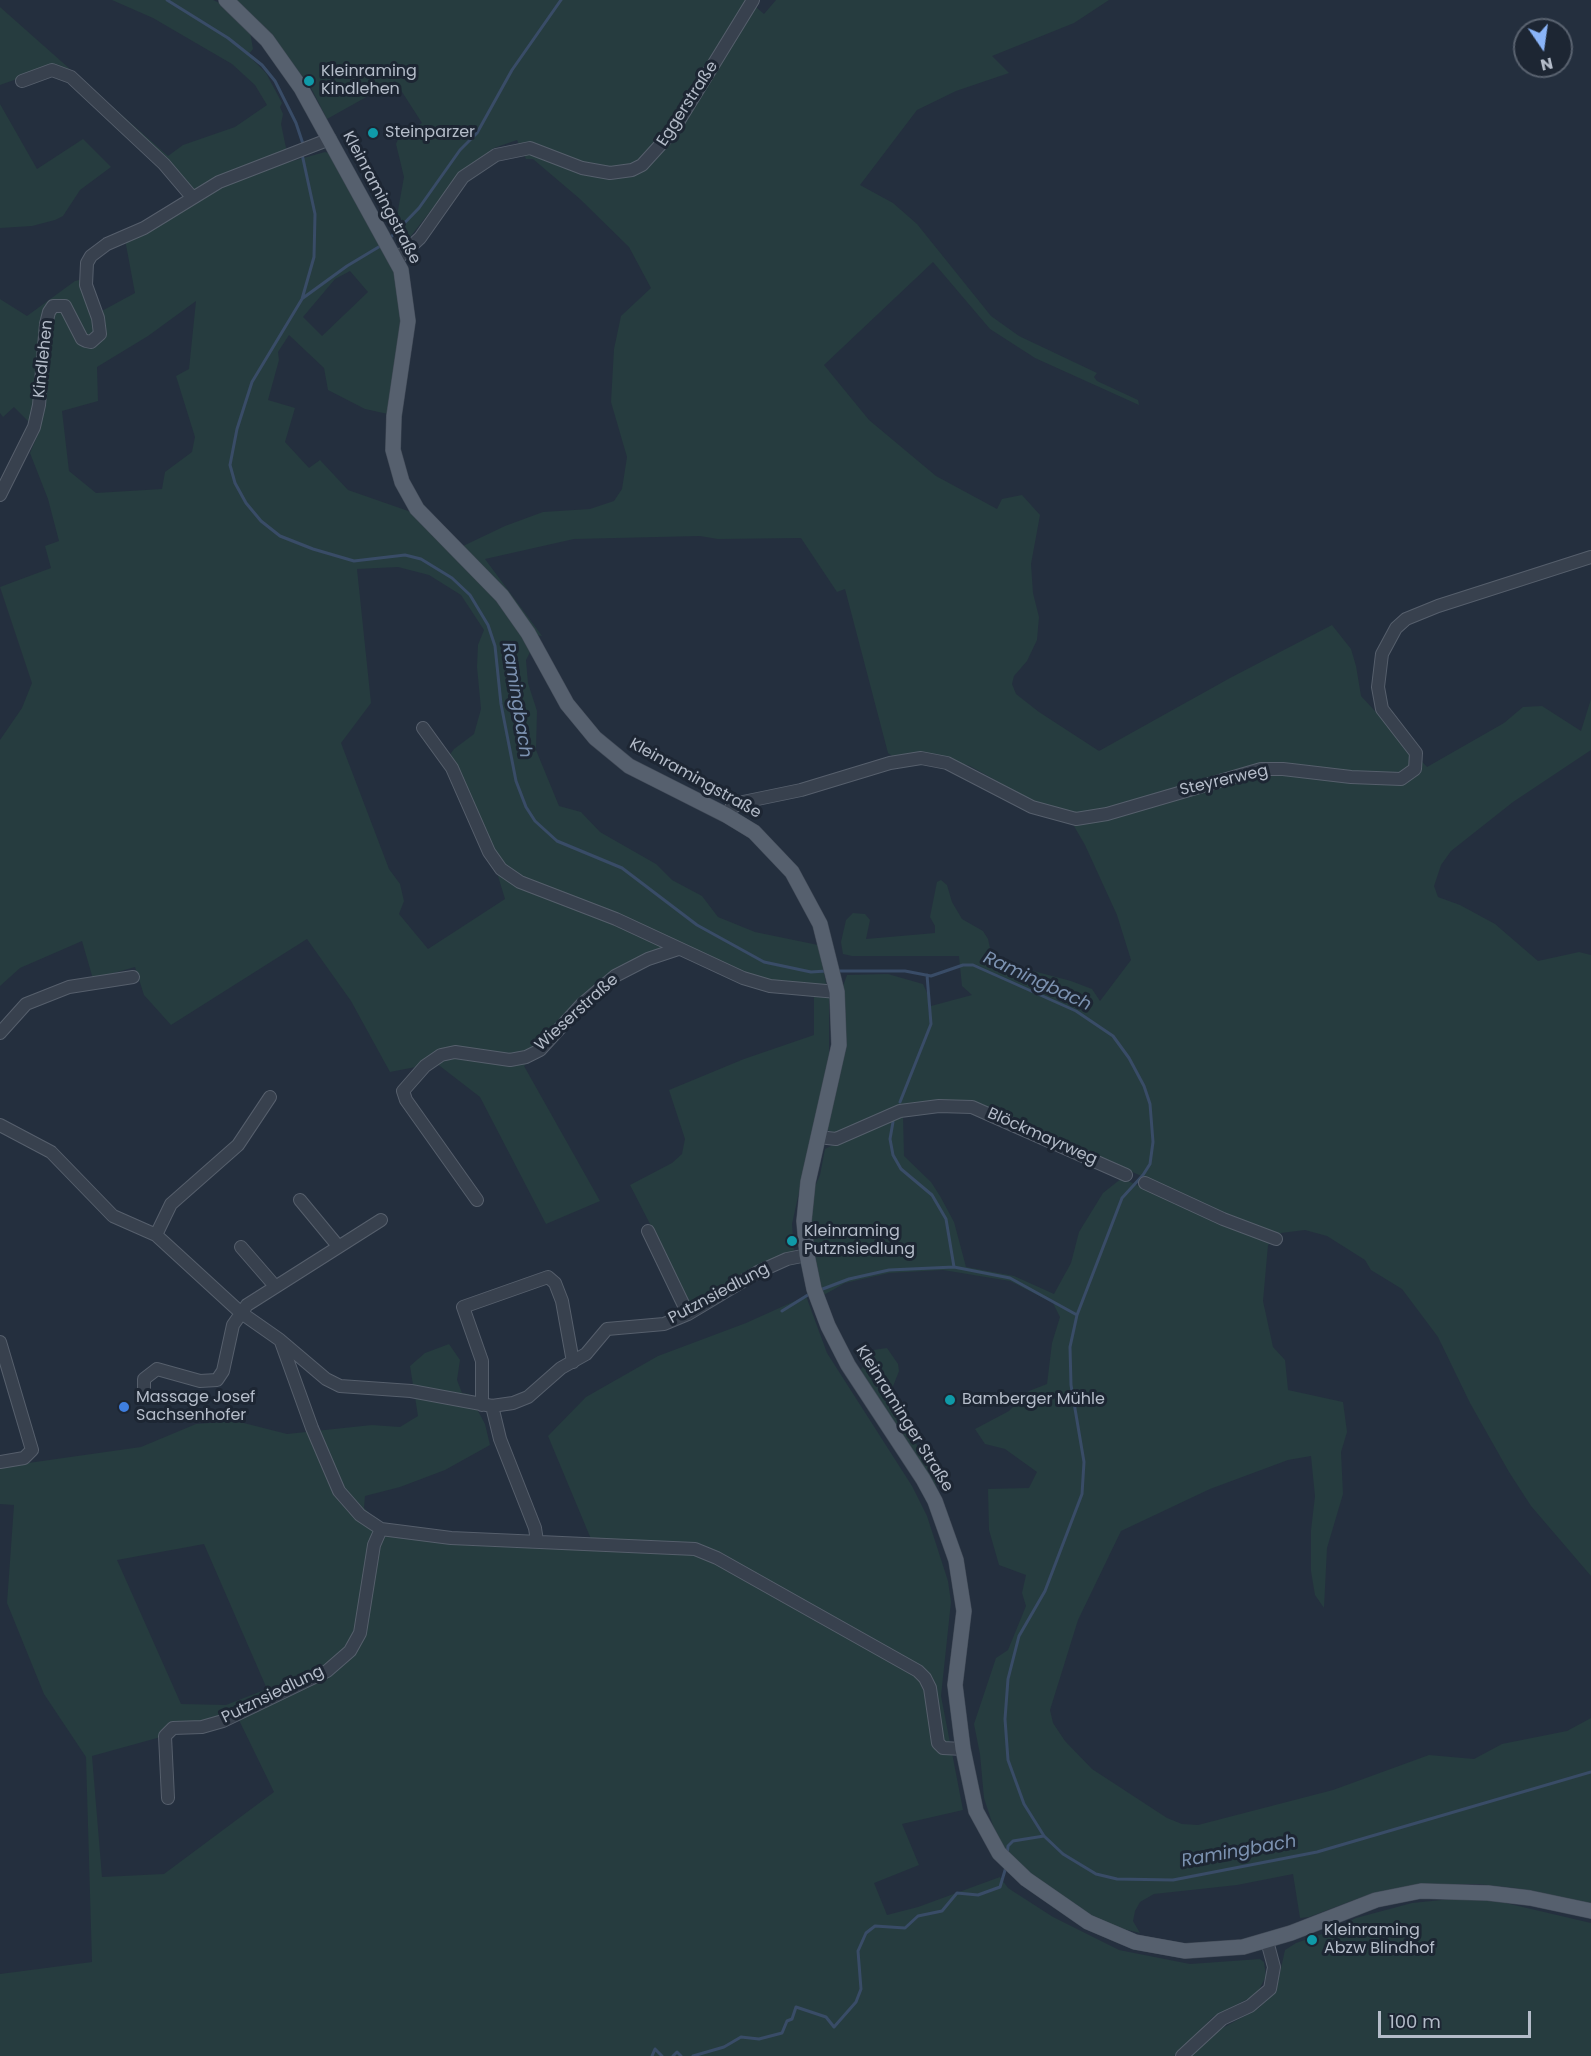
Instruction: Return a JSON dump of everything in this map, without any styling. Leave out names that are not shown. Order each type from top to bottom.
[{"type":"main road","name":"Kleinramingstraße","points":[[226,0],[281,58],[396,256],[405,285],[408,321],[392,434],[396,466],[408,496],[426,519],[466,556],[502,596],[528,633],[567,704],[595,738],[610,752],[646,776],[726,815],[768,845],[792,872],[813,908],[827,946]]},
{"type":"main road","name":"Kleinraminger Straße","points":[[827,946],[837,989],[839,1045],[805,1202],[807,1255],[815,1292],[848,1365],[923,1479],[950,1541],[964,1598],[955,1685],[963,1749],[976,1811],[999,1853],[1011,1867],[1045,1894],[1088,1922],[1135,1942],[1185,1951],[1226,1951],[1267,1941],[1368,1903],[1421,1891],[1499,1894],[1591,1911]]},
{"type":"street","name":"Eggerstraße","points":[[396,256],[420,238],[451,190],[463,177],[496,155],[508,150],[530,148],[582,168],[610,173],[632,170],[642,165],[672,132],[753,0]]},
{"type":"street","points":[[22,81],[52,70],[71,77],[164,164],[192,197]]},
{"type":"street","name":"Kindlehen","points":[[0,495],[34,427],[39,405],[46,324],[53,306],[65,306],[82,339],[91,342],[97,339],[100,327],[86,285],[87,263],[91,256],[107,244],[144,228],[192,197],[243,171],[330,139]]},
{"type":"street","name":"Steyrerweg","points":[[726,815],[731,808],[743,802],[801,790],[890,764],[921,758],[947,762],[1032,807],[1076,819],[1107,814],[1261,770],[1282,769],[1351,777],[1401,779],[1415,770],[1416,753],[1382,709],[1378,687],[1382,654],[1396,628],[1406,620],[1438,606],[1591,557]]},
{"type":"street","points":[[423,728],[452,768],[489,852],[501,869],[520,882],[616,919],[743,978],[770,986],[837,989]]},
{"type":"street","name":"Wieserstraße","points":[[477,1200],[406,1100],[403,1091],[425,1066],[441,1055],[455,1052],[510,1060],[526,1057],[540,1050],[582,1004],[615,976],[648,959],[678,949]]},
{"type":"street","points":[[0,1033],[26,1004],[69,987],[133,977]]},
{"type":"street","points":[[156,1235],[171,1204],[238,1145],[270,1097]]},
{"type":"street","name":"Blöckmayrweg","points":[[819,1137],[836,1139],[900,1111],[939,1106],[972,1107],[1126,1174]]},
{"type":"street","name":"Putznsiedlung","points":[[0,1125],[51,1152],[112,1216],[156,1235],[240,1312],[280,1340],[326,1379],[340,1386],[411,1391],[487,1406],[528,1397],[561,1368],[586,1354],[607,1329],[664,1324],[688,1314],[758,1272],[787,1259],[807,1255]]},
{"type":"street","points":[[1145,1184],[1223,1219],[1276,1239]]},
{"type":"street","points":[[300,1200],[339,1246]]},
{"type":"street","points":[[144,1392],[144,1379],[157,1369],[200,1381],[217,1380],[223,1371],[232,1331],[240,1312],[252,1299],[381,1220]]},
{"type":"street","points":[[648,1231],[688,1314]]},
{"type":"street","points":[[241,1247],[274,1286]]},
{"type":"street","points":[[537,1541],[535,1528],[487,1406],[482,1362],[463,1307],[548,1277],[555,1283],[562,1301],[573,1362]]},
{"type":"street","points":[[280,1340],[312,1428],[339,1491],[360,1515],[381,1529],[451,1538],[695,1549],[717,1558],[918,1671],[930,1688],[938,1743],[943,1748],[963,1749]]},
{"type":"street","points":[[0,1342],[32,1450],[24,1458],[0,1462]]},
{"type":"street","name":"Putznsiedlung","points":[[168,1798],[165,1736],[173,1728],[202,1727],[223,1721],[327,1671],[350,1652],[360,1633],[374,1545],[381,1529]]},
{"type":"street","points":[[1182,2056],[1222,2019],[1250,2006],[1270,1989],[1274,1967],[1267,1941]]},
{"type":"green space","points":[[112,0],[213,0],[226,6],[250,32],[253,49],[248,55],[266,73],[282,103],[280,107],[283,114],[281,124],[289,162],[325,152],[332,154],[395,271],[402,310],[388,414],[365,409],[328,390],[324,368],[289,335],[278,352],[279,360],[268,400],[295,408],[285,442],[309,468],[320,460],[348,490],[414,513],[433,536],[485,583],[531,650],[526,660],[528,683],[537,711],[536,750],[559,806],[581,812],[600,832],[656,864],[672,880],[702,896],[718,917],[755,932],[818,945],[829,997],[829,1055],[792,1224],[794,1251],[695,1305],[691,1304],[630,1185],[672,1163],[682,1154],[685,1139],[669,1090],[744,1059],[814,1035],[814,997],[784,992],[677,952],[634,971],[609,988],[577,1021],[524,1066],[600,1201],[546,1224],[480,1097],[436,1063],[390,1072],[351,1001],[307,939],[171,1025],[144,995],[135,967],[93,979],[82,941],[20,968],[0,986],[0,740],[22,708],[32,683],[0,587],[51,568],[45,546],[59,541],[48,499],[30,453],[39,432],[14,407],[3,417],[0,413],[0,299],[27,316],[75,281],[87,278],[100,312],[135,293],[124,234],[150,222],[182,197],[182,190],[124,132],[51,67],[0,85],[0,7],[168,156],[183,145],[235,127],[267,105],[255,85],[232,64],[153,18]],"holes":[[[350,271],[368,292],[322,336],[303,317],[335,279]],[[196,301],[189,369],[176,376],[195,437],[192,452],[165,472],[162,489],[96,493],[69,471],[62,411],[98,401],[97,367],[148,336]],[[398,567],[429,575],[461,595],[484,630],[478,645],[477,667],[481,709],[474,734],[454,749],[444,763],[498,876],[505,899],[428,949],[399,914],[404,901],[400,884],[389,869],[341,743],[371,703],[357,569]]]},
{"type":"green space","points":[[233,0],[748,0],[764,14],[776,0],[1109,0],[1074,23],[992,56],[1009,73],[956,91],[917,110],[860,185],[893,203],[917,224],[991,316],[1019,336],[1097,373],[1094,377],[1097,381],[1138,400],[1139,405],[1035,358],[990,329],[933,262],[824,365],[869,420],[936,476],[997,509],[1002,499],[1022,495],[1040,515],[1031,564],[1033,593],[1039,617],[1037,640],[1027,661],[1014,676],[1012,684],[1016,694],[1039,712],[1099,751],[1230,678],[1332,625],[1351,649],[1361,696],[1427,767],[1504,723],[1523,707],[1542,706],[1581,731],[1591,699],[1591,750],[1513,802],[1451,851],[1441,865],[1434,886],[1438,897],[1460,905],[1495,924],[1538,961],[1579,952],[1591,955],[1591,1576],[1531,1506],[1470,1403],[1438,1337],[1402,1289],[1371,1270],[1365,1260],[1327,1236],[1305,1230],[1281,1233],[1268,1245],[1263,1301],[1273,1347],[1285,1360],[1288,1390],[1343,1402],[1347,1432],[1341,1452],[1343,1494],[1327,1548],[1324,1608],[1315,1595],[1311,1571],[1311,1530],[1315,1496],[1311,1456],[1288,1460],[1210,1489],[1121,1531],[1078,1620],[1050,1710],[1053,1723],[1065,1741],[1092,1769],[1167,1818],[1182,1824],[1198,1825],[1333,1790],[1429,1755],[1474,1759],[1502,1744],[1567,1731],[1591,1718],[1591,1906],[1515,1888],[1478,1884],[1433,1884],[1362,1897],[1309,1917],[1300,1918],[1293,1874],[1237,1885],[1154,1894],[1140,1902],[1135,1911],[1133,1921],[1140,1933],[1111,1926],[1070,1907],[1023,1868],[998,1841],[984,1798],[980,1754],[974,1724],[996,1658],[1008,1650],[1026,1606],[1022,1593],[1026,1575],[999,1565],[989,1530],[988,1489],[1029,1488],[1037,1472],[1005,1449],[985,1444],[975,1429],[1009,1411],[1029,1391],[1047,1384],[1052,1343],[1060,1317],[1053,1303],[1010,1281],[943,1270],[889,1273],[845,1283],[822,1296],[811,1248],[812,1193],[820,1175],[825,1149],[871,1126],[903,1115],[904,1156],[931,1182],[940,1196],[954,1222],[966,1267],[1014,1276],[1054,1294],[1071,1263],[1079,1232],[1103,1193],[1122,1178],[1143,1188],[1148,1179],[1004,1114],[990,1109],[949,1102],[837,1133],[829,1131],[826,1128],[842,989],[847,975],[888,974],[923,984],[928,995],[929,1015],[931,1006],[972,995],[962,986],[959,956],[852,956],[843,954],[841,942],[846,920],[853,913],[865,914],[870,920],[866,939],[935,933],[935,926],[930,917],[937,882],[941,880],[947,885],[952,902],[962,919],[983,931],[988,939],[990,948],[984,958],[1071,981],[1092,989],[1100,1001],[1131,960],[1117,915],[1085,845],[1067,814],[1043,807],[970,766],[932,755],[892,756],[888,753],[845,589],[837,592],[801,538],[718,539],[700,536],[574,539],[485,559],[542,636],[536,635],[486,569],[463,546],[505,526],[543,512],[590,509],[614,501],[622,489],[627,457],[611,402],[614,349],[621,316],[651,288],[629,247],[580,199],[533,159],[526,159],[517,140],[494,148],[461,172],[407,241],[401,242],[394,232],[404,177],[396,144],[399,137],[422,123],[395,81],[327,119],[309,84],[312,82],[309,77],[305,79],[261,27]]},
{"type":"green space","points":[[0,104],[37,169],[83,139],[111,167],[80,190],[63,216],[32,226],[0,228]]},
{"type":"green space","points":[[806,1296],[827,1353],[912,1486],[927,1516],[948,1581],[951,1602],[941,1696],[963,1810],[902,1824],[919,1865],[874,1883],[887,1915],[918,1907],[1000,1877],[1008,1888],[1053,1917],[1119,1950],[1190,1964],[1260,1959],[1264,1962],[1266,1976],[1257,1994],[1213,2017],[1174,2056],[0,2056],[0,1974],[92,1962],[86,1757],[44,1694],[7,1603],[14,1505],[0,1504],[0,1467],[141,1447],[196,1424],[236,1421],[287,1434],[372,1425],[400,1427],[418,1416],[410,1366],[425,1353],[449,1344],[460,1360],[457,1380],[462,1393],[469,1394],[485,1424],[490,1445],[445,1470],[400,1487],[365,1496],[364,1508],[383,1526],[418,1534],[591,1539],[548,1436],[586,1397],[658,1356],[746,1323]],"holes":[[[204,1544],[267,1689],[226,1705],[181,1704],[117,1560]],[[237,1716],[274,1792],[164,1874],[102,1877],[92,1756]]]},
{"type":"green space","points":[[887,1348],[898,1364],[899,1371],[892,1389],[919,1450],[926,1448],[938,1491],[859,1372],[864,1365],[860,1352]]},
{"type":"green space","points":[[1451,1899],[1497,1901],[1591,1923],[1591,2056],[1189,2056],[1210,2035],[1259,2008],[1276,1991],[1285,1950],[1296,1943],[1328,1932],[1356,1918],[1412,1903]]},
{"type":"waterway","name":"Ramingbach","points":[[167,0],[228,38],[262,65],[275,81],[296,123],[303,144]]},
{"type":"waterway","points":[[389,239],[419,208],[460,150],[477,133],[512,70],[561,0]]},
{"type":"waterway","name":"Ramingbach","points":[[302,154],[315,214],[314,257],[302,299],[252,382],[237,429],[230,465],[235,483],[246,503],[261,521],[280,536],[313,549],[354,561],[405,555],[421,559],[452,578],[470,595],[488,625],[495,646],[501,704],[516,781],[526,807],[535,821],[557,841],[622,868],[697,925],[764,962],[811,972],[826,971]]},
{"type":"waterway","points":[[303,298],[347,266],[382,245]]},
{"type":"waterway","name":"Ramingbach","points":[[836,971],[905,971],[931,976],[963,965],[973,965],[1076,1011],[1113,1036],[1129,1058],[1144,1086],[1150,1104],[1153,1142],[1150,1164],[1122,1198],[1077,1315],[1070,1347],[1071,1385],[1084,1462],[1082,1494],[1045,1591],[1019,1636],[1008,1679],[1005,1719],[1008,1760],[1024,1804],[1044,1836],[1063,1854],[1096,1874],[1117,1879],[1173,1880],[1317,1852],[1591,1772]]},
{"type":"waterway","name":"Ramingbach","points":[[900,1102],[931,1024],[927,975]]},
{"type":"waterway","name":"Ramingbach","points":[[893,1122],[890,1139],[893,1155],[901,1169],[932,1195],[946,1219],[954,1267],[1010,1278],[1077,1315]]},
{"type":"waterway","points":[[820,1290],[849,1279],[889,1270],[954,1267]]},
{"type":"waterway","points":[[782,1311],[811,1293]]},
{"type":"waterway","points":[[1007,1855],[1008,1846],[1013,1841],[1044,1836]]},
{"type":"waterway","points":[[693,2056],[724,2047],[741,2037],[759,2039],[782,2033],[787,2021],[792,2019],[796,2007],[826,2017],[834,2027],[856,2002],[861,1989],[858,1951],[866,1933],[875,1926],[905,1928],[918,1916],[942,1911],[957,1893],[978,1895],[1000,1887],[1006,1867]]},
{"type":"waterway","points":[[652,2056],[655,2049],[662,2056]]},
{"type":"waterway","points":[[673,2056],[677,2052],[681,2056]]},
{"type":"place","name":"Kleinraming Kindlehen","points":[[309,81]]},
{"type":"place","name":"Steinparzer","points":[[373,133]]},
{"type":"place","name":"Kleinraming Putznsiedlung","points":[[792,1241]]},
{"type":"place","name":"Bamberger Mühle","points":[[950,1400]]},
{"type":"place","name":"Massage Josef Sachsenhofer","points":[[124,1407]]},
{"type":"place","name":"Kleinraming Abzw Blindhof","points":[[1312,1940]]}]
